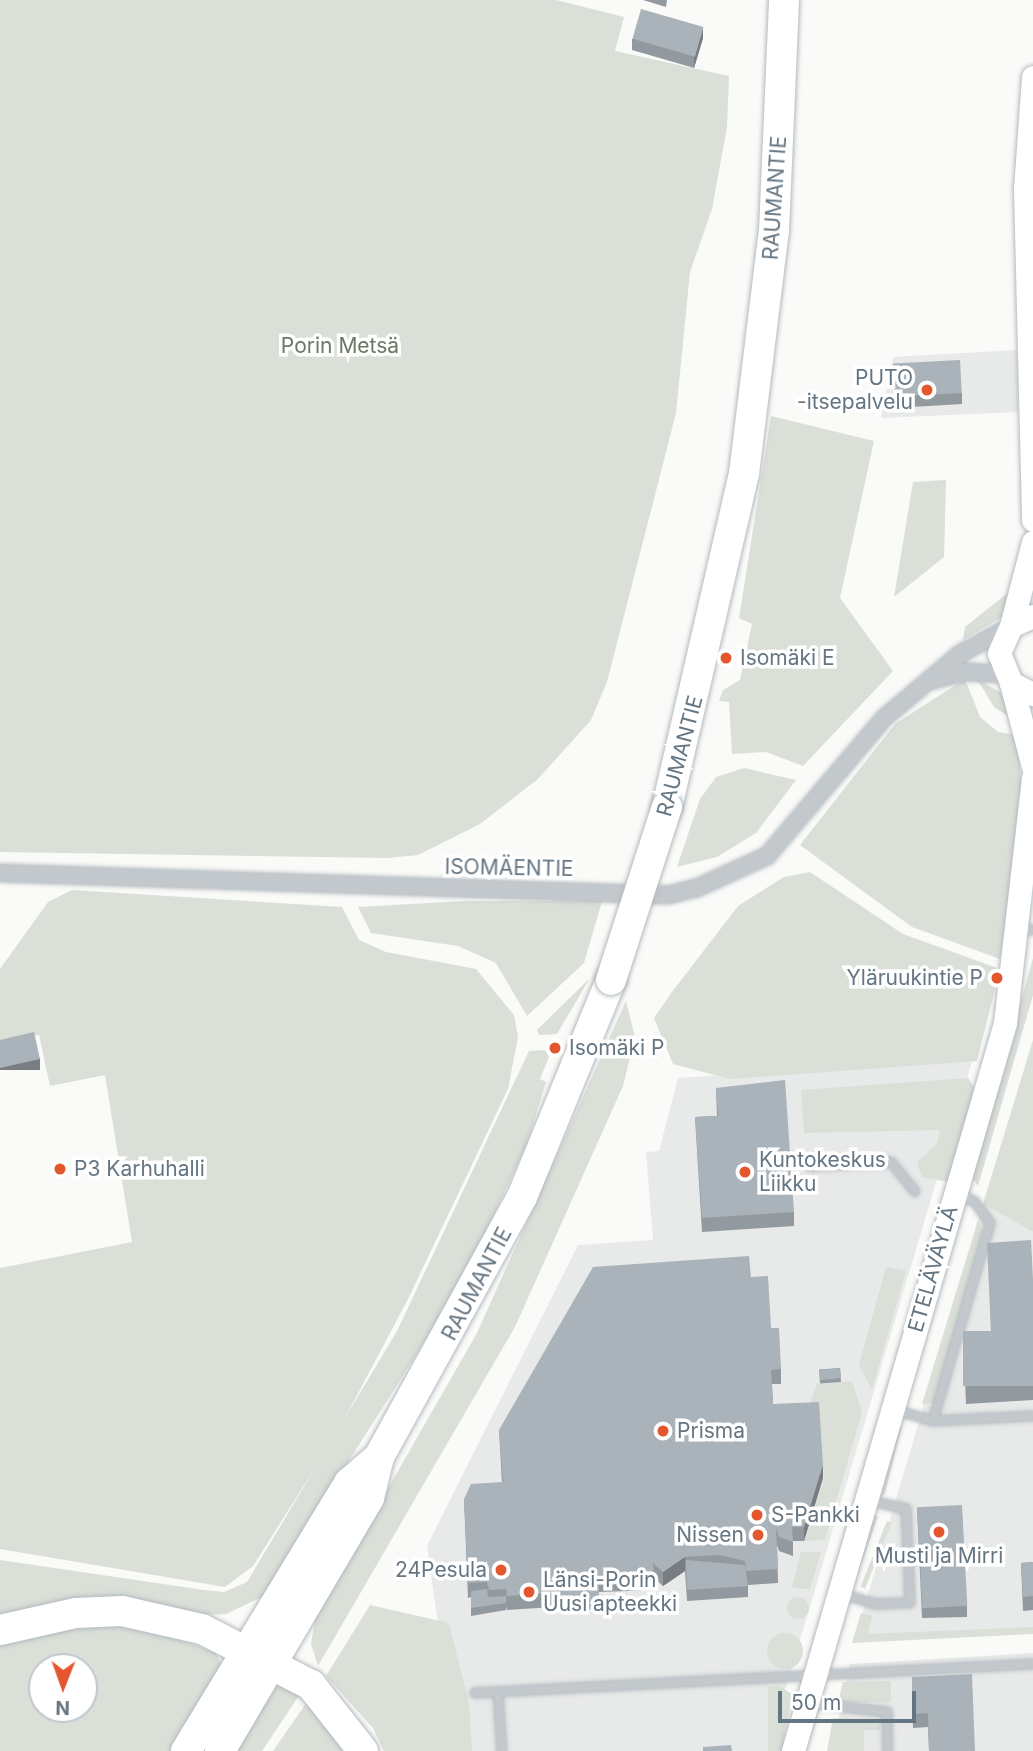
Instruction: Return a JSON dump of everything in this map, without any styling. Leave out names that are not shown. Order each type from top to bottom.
[{"type":"highway","name":"RAUMANTIE","points":[[220,1751],[349,1483],[379,1457],[522,1197],[611,980],[667,807],[744,474],[774,231],[784,0]]},
{"type":"highway","points":[[0,1630],[76,1613],[122,1611],[189,1625],[265,1656],[311,1685],[363,1751]]},
{"type":"highway","name":"RAUMANTIE","points":[[186,1751],[265,1656]]},
{"type":"main road","points":[[1033,77],[1025,213],[1033,520]]},
{"type":"main road","points":[[1033,542],[1011,626],[999,653],[1033,767]]},
{"type":"main road","points":[[1011,626],[1033,616]]},
{"type":"main road","points":[[1007,678],[1033,694]]},
{"type":"main road","name":"ETELÄVÄYLÄ","points":[[793,1751],[1004,1023],[1026,930],[1033,779]]},
{"type":"street","name":"ISOMÄENTIE","points":[[0,873],[668,895],[741,872],[767,856],[883,719],[960,654],[1011,626]]},
{"type":"street","name":"ISOMÄENTIE","points":[[931,681],[966,672],[1007,678]]},
{"type":"lane","points":[[810,1166],[891,1162],[915,1192]]},
{"type":"lane","points":[[933,1421],[990,1223],[975,1202],[956,1192]]},
{"type":"lane","points":[[892,1409],[933,1421],[1033,1416]]},
{"type":"lane","points":[[838,1593],[875,1604],[910,1603],[906,1509],[865,1499]]},
{"type":"lane","points":[[475,1693],[1033,1664]]},
{"type":"lane","points":[[498,1693],[502,1751]]},
{"type":"lane","points":[[806,1702],[887,1712],[888,1751]]},
{"type":"shaded area","points":[[1017,350],[1018,412],[881,418],[893,357]]},
{"type":"shaded area","points":[[973,1058],[772,1734],[773,1751],[456,1751],[427,1546],[578,1245],[653,1240],[646,1152],[659,1151],[678,1078]]},
{"type":"shaded area","points":[[983,1204],[1033,1232],[1033,1630],[856,1635]]},
{"type":"shaded area","points":[[1033,1653],[1033,1751],[832,1751],[850,1664]]},
{"type":"green space","name":"Porin Metsä","points":[[0,0],[556,0],[624,17],[615,51],[729,76],[727,127],[712,209],[690,272],[676,413],[607,682],[591,720],[538,779],[480,824],[418,855],[388,858],[0,852]]},
{"type":"green space","points":[[771,416],[874,441],[840,598],[893,671],[803,766],[766,752],[732,754],[729,702],[719,701],[723,690],[740,680],[752,624],[739,618]]},
{"type":"green space","points":[[946,480],[944,557],[894,597],[913,482]]},
{"type":"green space","points":[[1010,591],[1004,616],[963,640],[965,627]]},
{"type":"green space","points":[[965,679],[980,717],[998,732],[1018,735],[1022,801],[1000,959],[912,927],[800,845],[895,724]]},
{"type":"green space","points":[[977,679],[1005,695],[1014,720],[994,707]]},
{"type":"green space","points":[[744,768],[796,780],[756,833],[717,857],[677,867],[700,799],[716,777]]},
{"type":"green space","points":[[810,872],[903,934],[1000,969],[977,1061],[730,1079],[673,1064],[654,1018],[672,992],[738,906],[784,877]]},
{"type":"green space","points":[[72,890],[342,907],[359,940],[386,952],[476,969],[514,1015],[518,1037],[508,1089],[409,1297],[336,1435],[253,1566],[225,1587],[0,1549],[0,1268],[132,1242],[105,1075],[50,1086],[39,1035],[0,1042],[0,969],[48,902]]},
{"type":"green space","points":[[464,901],[602,901],[584,963],[527,1016],[496,963],[458,946],[371,933],[358,907]]},
{"type":"green space","points":[[1033,958],[1033,995],[978,1186],[972,1178]]},
{"type":"green space","points":[[590,978],[557,1034],[539,1035],[537,1030]]},
{"type":"green space","points":[[626,1001],[635,1037],[623,1086],[515,1327],[318,1666],[311,1644],[316,1614],[477,1333]]},
{"type":"green space","points":[[1033,1040],[1033,1232],[983,1204]]},
{"type":"green space","points":[[545,1050],[549,1057],[540,1079],[546,1082],[527,1144],[462,1283],[262,1597],[226,1614],[201,1615],[125,1597],[56,1602],[0,1617],[0,1560],[224,1592],[247,1582],[397,1331],[529,1051]]},
{"type":"green space","points":[[968,1078],[975,1088],[949,1182],[922,1177],[917,1162],[937,1144],[940,1130],[804,1133],[801,1090]]},
{"type":"green space","points":[[978,1220],[982,1234],[935,1403],[922,1404]]},
{"type":"green space","points":[[886,1267],[906,1271],[872,1390],[859,1365]]},
{"type":"green space","points":[[852,1381],[862,1412],[825,1540],[805,1541],[824,1478],[820,1416],[806,1415],[817,1384]]},
{"type":"green space","points":[[902,1426],[885,1494],[881,1496],[897,1429]]},
{"type":"green space","points":[[872,1515],[878,1517],[853,1588],[850,1587]]},
{"type":"green space","points":[[887,1521],[892,1523],[865,1589],[860,1587]]},
{"type":"green space","points":[[801,1552],[821,1552],[810,1589],[792,1588]]},
{"type":"green space","points":[[798,1597],[808,1604],[809,1608],[802,1618],[798,1619],[788,1612],[787,1608],[794,1598]]},
{"type":"green space","points":[[370,1605],[449,1623],[469,1704],[472,1751],[384,1751],[373,1728],[326,1676]]},
{"type":"green space","points":[[861,1613],[872,1616],[868,1634],[1033,1627],[1033,1634],[852,1643]]},
{"type":"green space","points":[[86,1621],[140,1626],[215,1652],[222,1665],[177,1751],[0,1751],[0,1642]]},
{"type":"green space","points":[[785,1633],[798,1638],[803,1651],[798,1664],[785,1669],[772,1664],[767,1651],[772,1638]]},
{"type":"green space","points":[[891,1681],[891,1702],[838,1702],[843,1682]]},
{"type":"green space","points":[[280,1684],[300,1694],[262,1751],[232,1751],[272,1686]]},
{"type":"green space","points":[[779,1686],[792,1694],[782,1751],[768,1751],[768,1687]]},
{"type":"green space","points":[[307,1702],[346,1751],[273,1751]]},
{"type":"green space","points":[[833,1718],[881,1719],[880,1730],[864,1730],[864,1751],[827,1751]]},
{"type":"building","points":[[641,9],[703,27],[695,57],[632,39]]},
{"type":"building","name":"PUTO -itsepalvelu","points":[[960,360],[962,393],[895,396],[893,364]]},
{"type":"building","points":[[34,1032],[40,1059],[0,1068],[0,1040]]},
{"type":"building","points":[[785,1080],[794,1212],[702,1218],[695,1117],[718,1116],[716,1088]]},
{"type":"building","points":[[1031,1240],[1033,1331],[991,1334],[987,1243]]},
{"type":"building","name":"Prisma","points":[[749,1256],[751,1277],[768,1276],[771,1328],[779,1328],[781,1369],[771,1370],[773,1404],[819,1402],[823,1464],[804,1527],[792,1527],[793,1542],[779,1537],[776,1528],[778,1569],[746,1571],[745,1561],[719,1555],[685,1557],[663,1572],[653,1563],[654,1575],[553,1580],[554,1593],[507,1596],[506,1589],[489,1590],[487,1582],[468,1583],[464,1499],[471,1484],[503,1482],[499,1430],[593,1267]]},
{"type":"building","points":[[963,1331],[1033,1331],[1033,1386],[963,1386]]},
{"type":"building","points":[[840,1368],[841,1378],[820,1380],[819,1370]]},
{"type":"building","points":[[962,1505],[967,1606],[922,1608],[917,1507]]},
{"type":"building","points":[[686,1560],[745,1565],[748,1586],[687,1590]]},
{"type":"building","points":[[1033,1562],[1033,1596],[1023,1597],[1021,1563]]},
{"type":"building","points":[[554,1585],[599,1585],[599,1601],[554,1601]]},
{"type":"building","points":[[487,1589],[488,1597],[506,1596],[506,1603],[471,1608],[471,1591]]},
{"type":"building","points":[[972,1674],[975,1751],[929,1751],[928,1713],[913,1714],[912,1677]]},
{"type":"building","points":[[731,1745],[732,1751],[703,1751],[703,1747]]},
{"type":"place","name":"PUTO -itsepalvelu","points":[[927,390]]},
{"type":"place","name":"Isomäki E","points":[[726,658]]},
{"type":"place","name":"Yläruukintie P","points":[[997,978]]},
{"type":"place","name":"Isomäki P","points":[[555,1048]]},
{"type":"place","name":"P3 Karhuhalli","points":[[60,1169]]},
{"type":"place","name":"Kuntokeskus Liikku","points":[[745,1172]]},
{"type":"place","name":"Prisma","points":[[663,1431]]},
{"type":"place","name":"S-Pankki","points":[[757,1515]]},
{"type":"place","name":"Musti ja Mirri","points":[[939,1532]]},
{"type":"place","name":"Nissen","points":[[758,1535]]},
{"type":"place","name":"24Pesula","points":[[501,1570]]},
{"type":"place","name":"Länsi-Porin Uusi apteekki","points":[[529,1592]]}]
